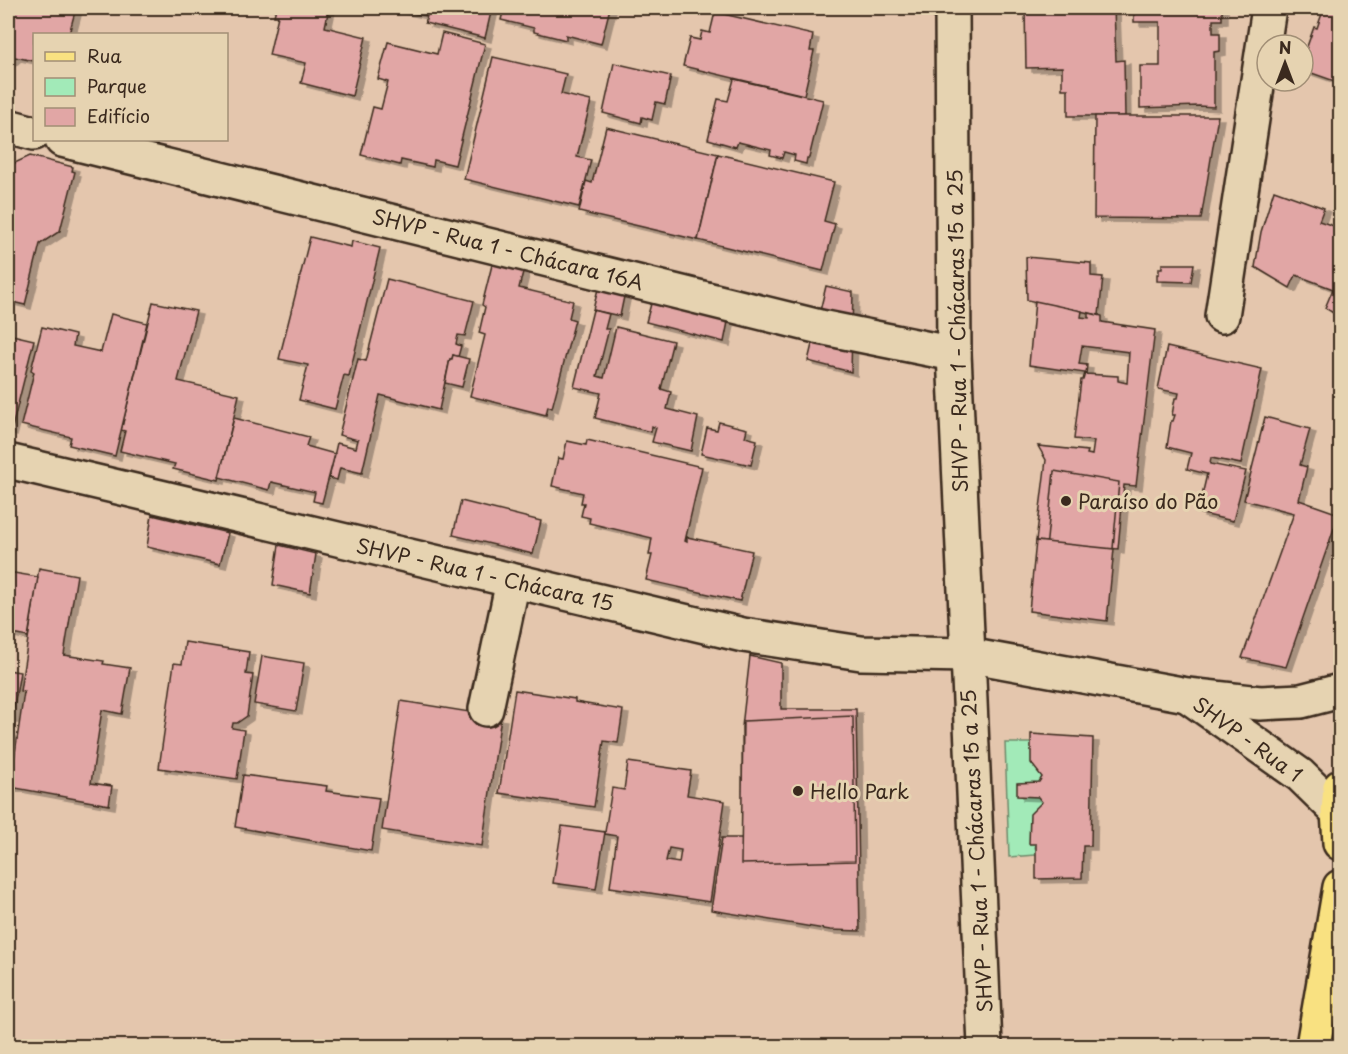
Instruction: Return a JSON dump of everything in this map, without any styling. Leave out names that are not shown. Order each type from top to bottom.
[{"type":"main road","points":[[1312,1047],[1341,887]]},
{"type":"street","name":"SHVP - Rua 1 - Chácaras 15 a 25","points":[[952,8],[954,354],[985,1047]]},
{"type":"street","points":[[1222,316],[1269,8]]},
{"type":"street","points":[[8,126],[33,133]]},
{"type":"street","name":"SHVP - Rua 1 - Chácara 16A","points":[[66,141],[820,327],[954,354]]},
{"type":"street","name":"SHVP - Rua 1 - Chácara 15","points":[[8,461],[743,635],[861,653],[968,655]]},
{"type":"street","points":[[486,709],[513,581]]},
{"type":"street","points":[[968,655],[1187,695]]},
{"type":"street","name":"SHVP - Rua 1","points":[[1187,695],[1260,703],[1301,701],[1341,691]]},
{"type":"street","name":"SHVP - Rua 1","points":[[1187,695],[1300,775],[1340,814]]},
{"type":"green space","points":[[1005,743],[1071,743],[1075,852],[1009,857]]},
{"type":"building","points":[[8,8],[76,8],[69,33],[33,33],[33,61],[15,57],[8,63]]},
{"type":"building","points":[[276,8],[329,8],[325,27],[366,37],[352,96],[301,83],[306,63],[269,55],[278,16],[274,16]]},
{"type":"building","points":[[389,8],[492,8],[485,38],[425,23],[427,16]]},
{"type":"building","points":[[504,8],[610,8],[601,44],[566,35],[566,40],[534,32],[534,28],[501,20]]},
{"type":"building","points":[[1025,8],[1114,8],[1116,61],[1124,60],[1125,116],[1068,116],[1068,89],[1062,89],[1062,67],[1026,68]]},
{"type":"building","points":[[1134,8],[1222,8],[1222,20],[1213,20],[1213,33],[1220,33],[1220,51],[1214,52],[1214,107],[1140,108],[1140,66],[1160,66],[1160,22],[1134,22]]},
{"type":"building","points":[[1324,8],[1340,8],[1340,83],[1315,74],[1315,33],[1312,33],[1314,27],[1317,28]]},
{"type":"building","points":[[715,12],[813,35],[810,51],[814,51],[804,95],[683,66],[690,38],[700,40],[702,31],[710,33]]},
{"type":"building","points":[[442,33],[485,44],[455,165],[434,160],[433,167],[401,160],[400,165],[361,155],[373,107],[381,109],[388,82],[378,79],[388,42],[437,54]]},
{"type":"building","points":[[493,57],[566,74],[561,94],[591,101],[577,157],[591,160],[579,207],[464,179]]},
{"type":"building","points":[[614,63],[671,76],[665,104],[656,102],[652,120],[642,117],[641,123],[603,113]]},
{"type":"building","points":[[734,79],[823,100],[806,164],[794,161],[795,155],[784,152],[782,158],[770,155],[771,150],[738,142],[736,147],[708,139],[718,99],[728,101]]},
{"type":"building","points":[[1095,116],[1218,116],[1201,219],[1094,218]]},
{"type":"building","points":[[606,127],[718,154],[698,240],[579,212],[586,181],[592,183]]},
{"type":"building","points":[[718,154],[834,182],[824,221],[835,224],[823,271],[698,240]]},
{"type":"building","points":[[30,156],[73,167],[72,171],[75,172],[60,231],[40,244],[25,305],[8,301],[8,166]]},
{"type":"building","points":[[1274,190],[1324,208],[1319,221],[1337,227],[1340,217],[1340,317],[1325,308],[1333,289],[1296,275],[1290,288],[1255,267],[1261,232]]},
{"type":"building","points":[[310,237],[351,247],[352,241],[380,248],[349,376],[344,375],[335,409],[299,400],[308,365],[279,359]]},
{"type":"building","points":[[495,253],[526,260],[519,288],[573,301],[569,318],[575,320],[552,408],[548,406],[546,415],[470,396],[485,335],[479,333],[485,307],[482,305]]},
{"type":"building","points":[[1026,257],[1091,263],[1091,276],[1103,277],[1099,315],[1027,300]]},
{"type":"building","points":[[1162,264],[1194,264],[1191,282],[1157,281],[1157,274]]},
{"type":"building","points":[[387,279],[474,301],[465,336],[458,335],[456,344],[461,346],[458,357],[453,355],[450,359],[439,410],[380,395],[362,473],[340,468],[337,480],[329,478],[337,443],[356,448],[358,440],[339,435],[358,359],[366,361]]},
{"type":"building","points":[[600,280],[626,287],[620,316],[593,310]]},
{"type":"building","points":[[826,286],[853,292],[851,372],[808,361]]},
{"type":"building","points":[[654,293],[730,312],[724,342],[646,322]]},
{"type":"building","points":[[1035,301],[1082,311],[1081,317],[1089,318],[1089,313],[1102,316],[1102,322],[1155,330],[1136,486],[1124,485],[1118,549],[1036,541],[1046,460],[1038,446],[1088,451],[1087,454],[1092,455],[1094,441],[1074,439],[1081,380],[1085,373],[1029,365]],"holes":[[[1082,346],[1129,352],[1127,383],[1118,381],[1118,376],[1086,374],[1087,365],[1079,364]]]},
{"type":"building","points":[[153,302],[196,311],[178,381],[239,395],[219,480],[173,469],[175,464],[120,451],[125,431],[121,430]]},
{"type":"building","points":[[593,310],[609,314],[605,329],[609,329],[597,376],[604,378],[616,327],[673,341],[661,389],[671,392],[667,409],[698,417],[691,451],[652,442],[656,428],[652,426],[651,432],[595,418],[601,393],[574,387]]},
{"type":"building","points":[[111,314],[147,323],[115,456],[69,445],[71,437],[21,425],[42,327],[75,335],[73,346],[101,352]]},
{"type":"building","points":[[8,334],[34,340],[11,432],[8,431]]},
{"type":"building","points":[[1167,347],[1262,369],[1241,464],[1211,458],[1210,464],[1246,471],[1233,521],[1198,513],[1207,474],[1187,469],[1191,453],[1167,447],[1171,421],[1175,415],[1172,415],[1175,398],[1178,398],[1179,393],[1158,389]]},
{"type":"building","points":[[453,355],[469,359],[462,387],[445,383]]},
{"type":"building","points":[[1265,417],[1310,429],[1300,465],[1307,467],[1299,500],[1339,514],[1286,667],[1242,658],[1294,513],[1244,500]]},
{"type":"building","points":[[234,418],[309,437],[306,446],[335,454],[322,503],[313,501],[315,492],[271,482],[269,490],[219,477]]},
{"type":"building","points":[[719,422],[747,429],[745,437],[757,440],[751,465],[701,454],[707,428],[717,430]]},
{"type":"building","points":[[587,440],[702,467],[685,541],[687,542],[687,537],[752,551],[740,601],[646,580],[652,555],[649,555],[652,538],[589,523],[590,518],[581,516],[584,503],[581,503],[583,493],[552,486],[558,458],[563,459],[567,441],[586,445]]},
{"type":"building","points":[[1054,471],[1119,482],[1107,615],[1040,607]]},
{"type":"building","points":[[461,501],[541,521],[533,554],[453,535]]},
{"type":"building","points":[[152,515],[228,533],[220,564],[147,547]]},
{"type":"building","points":[[1036,541],[1114,549],[1107,621],[1029,611]]},
{"type":"building","points":[[279,545],[316,554],[310,593],[273,585]]},
{"type":"building","points":[[39,568],[77,575],[64,655],[104,661],[103,664],[130,668],[122,714],[102,710],[91,783],[112,786],[109,805],[10,787],[24,692],[20,691]]},
{"type":"building","points":[[8,572],[38,577],[28,637],[8,633]]},
{"type":"building","points":[[185,642],[249,652],[246,674],[253,675],[247,716],[233,723],[232,728],[244,730],[237,779],[159,768],[174,663],[182,664]]},
{"type":"building","points":[[262,656],[304,663],[296,711],[254,704]]},
{"type":"building","points":[[750,656],[781,663],[781,709],[856,709],[860,931],[830,930],[711,910],[722,838],[743,838],[742,727]]},
{"type":"building","points":[[8,670],[20,672],[12,719],[8,719]]},
{"type":"building","points":[[515,690],[575,699],[575,702],[623,710],[618,743],[604,741],[594,807],[499,793]]},
{"type":"building","points":[[401,701],[501,717],[482,846],[382,830]]},
{"type":"building","name":"Hello Park","points":[[853,716],[855,861],[741,864],[743,721]]},
{"type":"building","points":[[1031,734],[1093,738],[1091,846],[1083,846],[1082,878],[1036,879],[1036,844],[1029,844],[1030,814],[1042,802],[1038,797],[1017,796],[1017,783],[1039,782],[1042,777],[1031,763]]},
{"type":"building","points":[[628,762],[691,771],[687,795],[725,801],[710,902],[610,887],[617,836],[605,834],[605,832],[612,788],[624,790]],"holes":[[[669,848],[681,850],[679,863],[666,861]]]},
{"type":"building","points":[[243,775],[327,786],[326,791],[379,798],[371,851],[235,827]]},
{"type":"building","points":[[562,826],[605,832],[596,889],[553,883]]},
{"type":"place","name":"Paraíso do Pão","points":[[1066,501]]},
{"type":"place","name":"Hello Park","points":[[798,791]]}]
